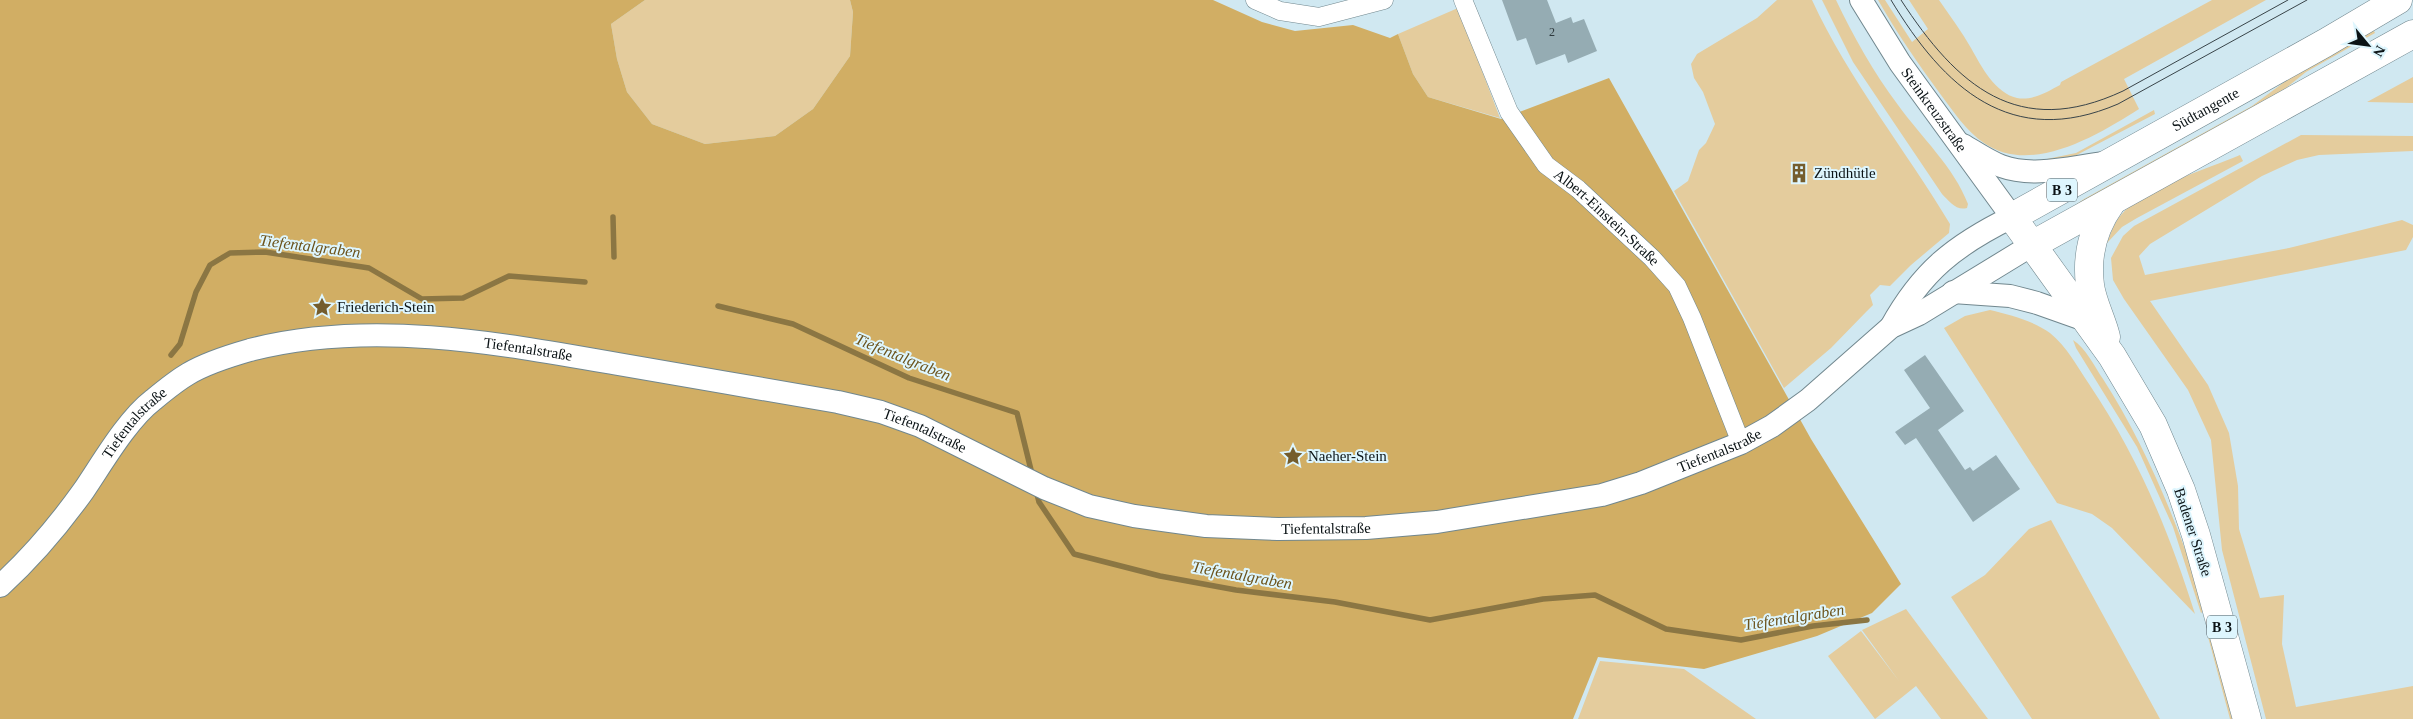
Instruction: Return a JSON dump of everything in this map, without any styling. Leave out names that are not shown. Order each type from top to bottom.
[{"type":"main road","name":"Südtangente","points":[[2012,217],[2398,0]]},
{"type":"main road","name":"B 3","points":[[2032,245],[2413,34]]},
{"type":"main road","name":"Badener Straße","points":[[2112,202],[2097,224],[2093,234],[2090,286],[2112,356]]},
{"type":"main road","name":"Badener Straße","points":[[2012,217],[2112,356],[2153,425],[2181,490],[2201,553],[2247,719]]},
{"type":"street","points":[[1254,0],[1280,11],[1319,17],[1384,0]]},
{"type":"street","name":"Albert-Einstein-Straße","points":[[1463,0],[1509,112],[1546,165],[1578,189],[1652,258],[1677,286],[1696,327],[1741,442]]},
{"type":"street","name":"Steinkreuzstraße","points":[[1861,0],[1900,63],[2012,217]]},
{"type":"street","points":[[2408,0],[2413,6]]},
{"type":"street","points":[[1956,141],[2001,166],[2027,171],[2047,171],[2112,162]]},
{"type":"street","name":"Tiefentalstraße","points":[[1891,327],[1926,274],[1965,243],[2012,217]]},
{"type":"street","name":"Tiefentalstraße","points":[[0,586],[27,562],[58,526],[118,440],[151,402],[189,374],[229,356],[272,344],[324,337],[431,337],[484,342],[838,402],[881,412],[920,426],[992,460],[1044,488],[1090,506],[1125,514],[1206,526],[1278,530],[1366,528],[1437,522],[1602,495],[1641,483],[1741,442],[1772,426],[1803,404],[1891,327],[1919,314],[2032,245]]},
{"type":"street","points":[[1953,292],[2010,296],[2038,303],[2085,320]]},
{"type":"shaded area","points":[[0,0],[645,0],[611,24],[617,59],[627,92],[652,124],[705,144],[775,136],[813,109],[850,56],[853,12],[850,0],[1213,0],[1262,22],[1295,31],[1353,25],[1390,38],[1398,34],[1413,74],[1428,97],[1501,119],[1609,78],[1811,439],[1901,584],[1872,613],[1817,636],[1704,669],[1598,657],[1573,719],[0,719]]},
{"type":"shaded area","points":[[645,0],[850,0],[853,12],[850,56],[813,109],[775,136],[705,144],[652,124],[627,92],[617,59],[611,24]]},
{"type":"shaded area","points":[[1777,0],[1812,0],[1827,30],[1860,86],[1950,224],[1949,233],[1911,265],[1890,286],[1880,285],[1870,295],[1873,305],[1831,348],[1784,388],[1674,191],[1688,181],[1699,150],[1706,143],[1715,124],[1703,92],[1694,78],[1691,64],[1697,54],[1757,18]]},
{"type":"shaded area","points":[[1822,0],[1836,0],[1857,41],[1889,93],[1954,177],[1968,204],[1967,208],[1956,207],[1942,194],[1853,62]]},
{"type":"shaded area","points":[[1878,0],[1885,0],[1912,42],[1928,29],[1909,0],[1939,0],[1995,85],[2009,95],[2023,99],[2034,97],[2060,85],[2061,82],[2212,0],[2266,0],[2124,79],[2139,109],[2104,130],[2064,148],[2043,154],[2022,155],[2002,152],[1984,143],[1966,127],[1916,60]]},
{"type":"shaded area","points":[[1458,8],[1500,118],[1428,97],[1413,74],[1398,34]]},
{"type":"shaded area","points":[[2373,29],[2375,33],[2306,72],[2281,92],[2062,214],[2084,199],[2252,106],[2295,74]]},
{"type":"shaded area","points":[[2413,77],[2413,103],[2367,102]]},
{"type":"shaded area","points":[[2154,110],[2155,114],[2071,158],[2042,160],[2076,153]]},
{"type":"shaded area","points":[[2301,135],[2413,136],[2413,151],[2319,155],[2297,160],[2262,176],[2150,244],[2139,256],[2145,275],[2289,248],[2402,220],[2413,225],[2413,237],[2406,250],[2150,301],[2208,385],[2229,433],[2238,486],[2239,529],[2260,598],[2284,595],[2282,644],[2296,707],[2413,686],[2413,719],[2266,719],[2222,550],[2211,440],[2188,390],[2124,299],[2113,280],[2111,258],[2123,236],[2134,226]]},
{"type":"shaded area","points":[[2240,155],[2243,161],[2122,227],[2107,243],[2121,215],[2144,196],[2176,180]]},
{"type":"shaded area","points":[[1990,310],[2022,319],[2044,329],[2062,344],[2076,364],[2107,411],[2151,495],[2195,614],[2112,528],[2092,514],[2057,503],[1944,328],[1965,316]]},
{"type":"shaded area","points":[[2073,340],[2086,352],[2120,406],[2149,462],[2174,520],[2196,579],[2206,609],[2201,613],[2173,527],[2137,447],[2076,348]]},
{"type":"shaded area","points":[[2051,520],[2160,719],[2032,719],[1951,597],[1985,575],[2029,529]]},
{"type":"shaded area","points":[[1906,609],[1988,719],[1941,719],[1916,686],[1875,719],[1828,656],[1861,631],[1899,681],[1862,630]]},
{"type":"shaded area","points":[[2212,632],[2237,719],[2230,719],[2207,633]]},
{"type":"shaded area","points":[[1600,661],[1684,669],[1756,719],[1578,719]]},
{"type":"building","points":[[1502,0],[1547,0],[1556,23],[1571,17],[1573,23],[1584,19],[1597,51],[1568,63],[1565,54],[1536,65],[1526,38],[1517,41]]},
{"type":"building","name":"Zündhütle","points":[[1799,166],[1807,174],[1799,182],[1791,174]]},
{"type":"building","points":[[1925,355],[1964,411],[1938,430],[1965,470],[1970,467],[1973,471],[1996,455],[2020,489],[1973,522],[1916,438],[1905,445],[1895,432],[1930,408],[1904,370]]},
{"type":"waterway","name":"Tiefentalgraben","points":[[613,217],[614,257]]},
{"type":"waterway","name":"Tiefentalgraben","points":[[171,355],[180,344],[196,292],[210,265],[230,253],[265,252],[369,268],[422,299],[463,298],[509,276],[585,282]]},
{"type":"waterway","name":"Tiefentalgraben","points":[[718,306],[793,324],[909,378],[1017,413],[1032,474]]},
{"type":"waterway","name":"Tiefentalgraben","points":[[1036,490],[1039,502],[1074,554],[1160,576],[1236,590],[1335,602],[1430,620],[1543,599],[1595,595],[1666,629],[1741,640],[1813,626],[1867,620]]},
{"type":"tram line","points":[[1891,0],[1912,32],[1934,60],[1958,84],[1984,102],[2013,115],[2045,120],[2080,116],[2118,104],[2307,0]]},
{"type":"tram line","points":[[1901,0],[1922,31],[1968,80],[1994,96],[2021,106],[2052,110],[2086,105],[2123,91],[2288,0]]},
{"type":"place","name":"Zündhütle","points":[[1799,173]]},
{"type":"place","name":"Friederich-Stein","points":[[322,307]]},
{"type":"place","name":"Naeher-Stein","points":[[1293,456]]}]
